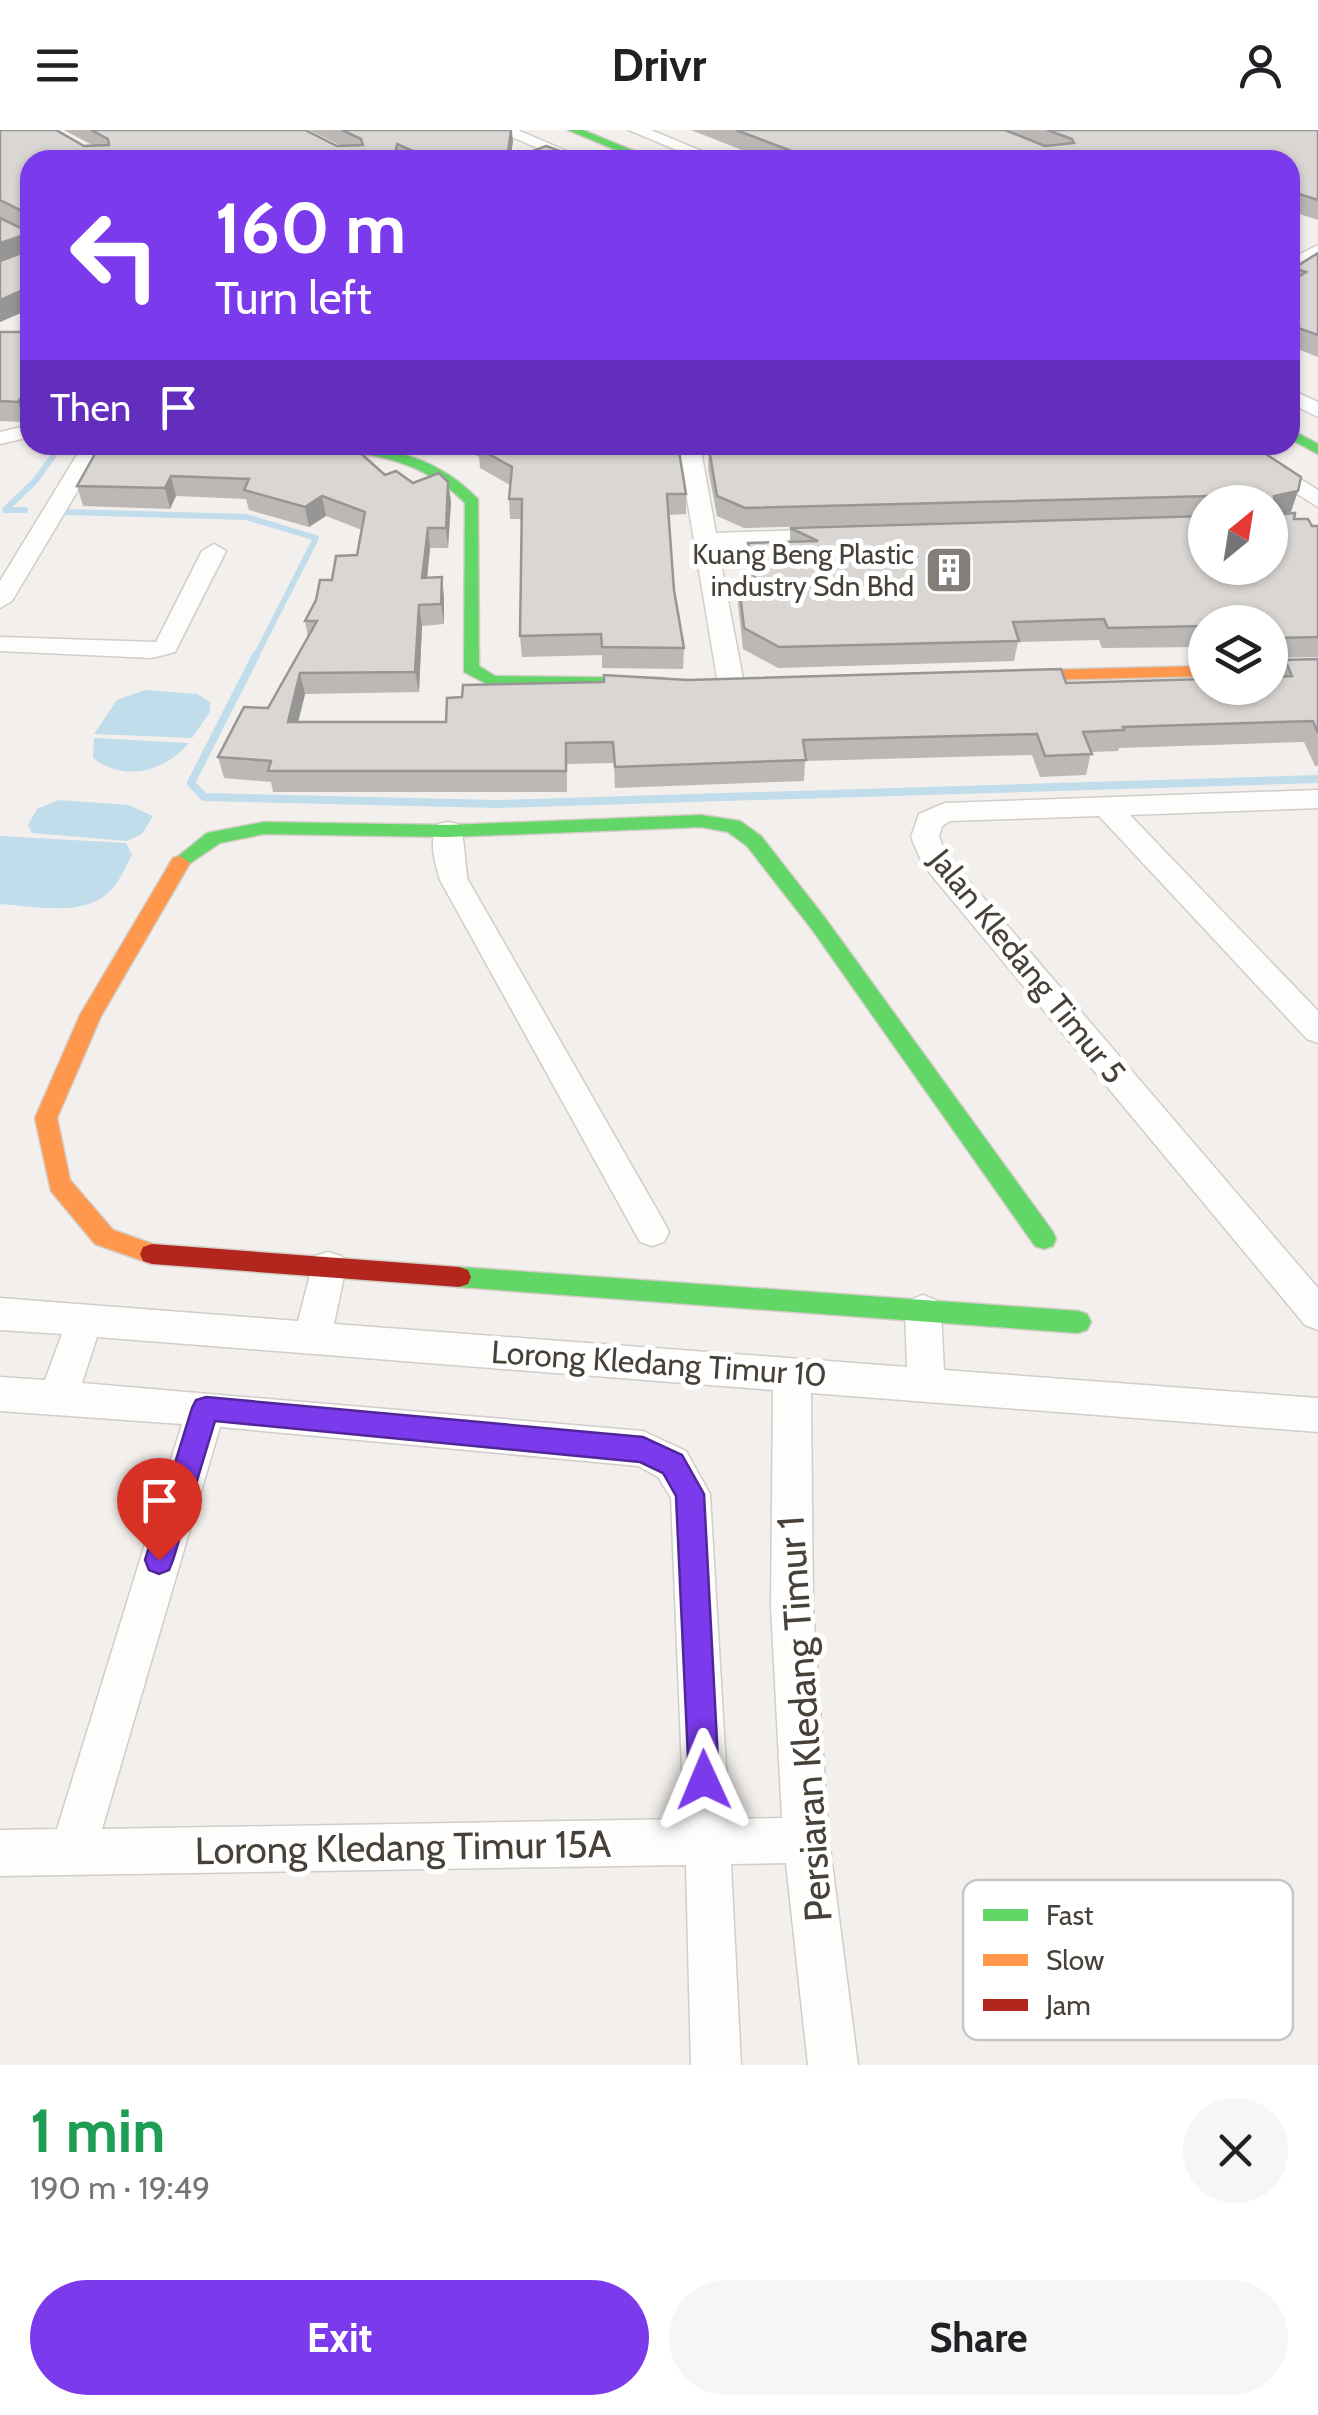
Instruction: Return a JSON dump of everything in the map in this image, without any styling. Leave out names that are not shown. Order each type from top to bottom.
[{"type":"street","points":[[504,130],[554,150]]},
{"type":"street","points":[[637,130],[689,150]]},
{"type":"street","points":[[534,150],[576,131],[624,150]]},
{"type":"street","points":[[2,593],[88,455]]},
{"type":"street","points":[[398,455],[436,468],[461,485],[473,502],[470,668],[491,681],[722,683],[708,540],[691,455]]},
{"type":"street","points":[[1246,455],[1318,500]]},
{"type":"street","points":[[708,540],[862,536]]},
{"type":"street","points":[[0,644],[152,651],[166,647],[174,638],[214,551]]},
{"type":"street","points":[[1288,669],[1318,668]]},
{"type":"street","points":[[968,677],[1188,671]]},
{"type":"street","name":"Jalan Kledang Timur 5","points":[[1313,804],[1105,805],[945,812],[929,821],[925,837],[933,858],[1318,1314]]},
{"type":"street","points":[[1105,805],[1318,1031]]},
{"type":"street","points":[[1044,1238],[818,923],[754,841],[733,826],[701,821],[448,831],[264,828],[214,838],[176,866],[92,1015],[46,1118],[59,1184],[104,1237],[156,1255],[1078,1322]]},
{"type":"street","points":[[448,831],[446,854],[454,880],[652,1232]]},
{"type":"street","points":[[312,1337],[328,1267]]},
{"type":"street","points":[[923,1311],[926,1384]]},
{"type":"street","name":"Lorong Kledang Timur 10","points":[[0,1314],[1318,1415]]},
{"type":"street","points":[[58,1398],[85,1320]]},
{"type":"street","name":"Persiaran Kledang Timur 1","points":[[792,1373],[792,1607],[806,1840],[834,2065]]},
{"type":"street","points":[[0,1394],[206,1408],[643,1450],[672,1464],[690,1494],[702,1684],[716,2065]]},
{"type":"street","points":[[73,1851],[206,1408]]},
{"type":"street","name":"Lorong Kledang Timur 15A","points":[[0,1852],[806,1840]]},
{"type":"water","points":[[145,690],[197,694],[210,702],[210,712],[192,738],[94,734],[117,700]]},
{"type":"water","points":[[94,738],[189,743],[157,767],[131,772],[105,766],[93,758]]},
{"type":"water","points":[[59,800],[128,805],[153,816],[142,834],[127,841],[32,833],[28,825],[37,809]]},
{"type":"water","points":[[0,836],[126,843],[132,855],[111,890],[88,904],[58,908],[0,904]]},
{"type":"building","points":[[0,130],[56,130],[84,146],[109,145],[108,139],[91,130],[305,130],[337,146],[363,145],[361,139],[342,130],[511,130],[508,150],[411,150],[397,144],[396,150],[20,150],[20,210],[0,200]]},
{"type":"building","points":[[736,130],[1005,130],[1045,146],[1074,143],[1047,130],[1316,130],[1318,200],[1300,194],[1300,150],[789,150]]},
{"type":"building","points":[[0,218],[20,228],[20,236],[0,243]]},
{"type":"building","points":[[1318,253],[1318,335],[1300,329],[1300,276],[1306,272],[1300,270],[1300,264]]},
{"type":"building","points":[[20,254],[20,291],[0,300],[0,261]]},
{"type":"building","points":[[0,332],[20,332],[20,399],[0,401]]},
{"type":"building","points":[[94,455],[363,455],[385,475],[396,471],[413,483],[439,473],[448,482],[446,528],[428,528],[422,578],[442,577],[441,604],[419,605],[415,672],[300,673],[288,722],[446,722],[447,698],[462,697],[463,685],[604,682],[604,675],[688,680],[1061,669],[1066,683],[1188,679],[1188,705],[1288,705],[1288,676],[1292,676],[1288,660],[1318,659],[1318,733],[1313,721],[1123,727],[1124,730],[1083,732],[1092,754],[1045,756],[1037,734],[803,740],[806,760],[615,767],[613,742],[566,743],[566,771],[268,771],[271,761],[218,757],[244,707],[268,708],[317,621],[305,621],[316,600],[320,580],[332,580],[336,556],[357,555],[365,512],[322,496],[305,507],[244,490],[249,479],[171,476],[165,488],[77,486]]},
{"type":"building","points":[[491,455],[680,455],[686,494],[667,494],[674,590],[684,648],[602,647],[601,634],[520,636],[522,499],[509,499],[512,467]]},
{"type":"building","points":[[710,455],[1267,455],[1301,477],[1298,491],[1288,493],[1288,485],[1188,485],[1188,497],[745,508],[717,496]]},
{"type":"building","points":[[1295,513],[1294,519],[1308,519],[1312,526],[1318,526],[1318,637],[1288,638],[1288,605],[1188,605],[1188,626],[1108,628],[1104,619],[1013,622],[1019,641],[779,647],[744,628],[739,584],[756,583],[748,543],[818,541],[790,528],[1188,516],[1188,585],[1288,585],[1288,514]]},
{"type":"waterway","points":[[25,510],[5,510],[36,480],[54,455]]},
{"type":"waterway","points":[[65,512],[246,517],[316,538],[255,658]]},
{"type":"waterway","points":[[256,655],[191,783],[204,797],[497,804],[1318,779]]},
{"type":"traffic: fast","points":[[573,130],[624,150]]},
{"type":"traffic: fast","points":[[1300,439],[1318,450]]},
{"type":"traffic: fast","points":[[395,455],[440,473],[473,502],[470,668],[491,681],[664,683]]},
{"type":"traffic: fast","points":[[180,863],[214,838],[264,828],[448,831],[701,821],[733,826],[754,841],[818,923],[1044,1239]]},
{"type":"traffic: fast","points":[[459,1277],[1078,1322]]},
{"type":"traffic: slow","points":[[1001,676],[1188,671]]},
{"type":"traffic: slow","points":[[152,1254],[104,1237],[59,1184],[46,1118],[91,1015],[180,863]]},
{"type":"traffic: jam","points":[[152,1254],[459,1277]]},
{"type":"place","name":"Kuang Beng Plastic industry Sdn Bhd","points":[[949,570]]},
{"type":"route","points":[[159,1560],[206,1408],[643,1450],[672,1464],[690,1494],[704,1780]]}]
